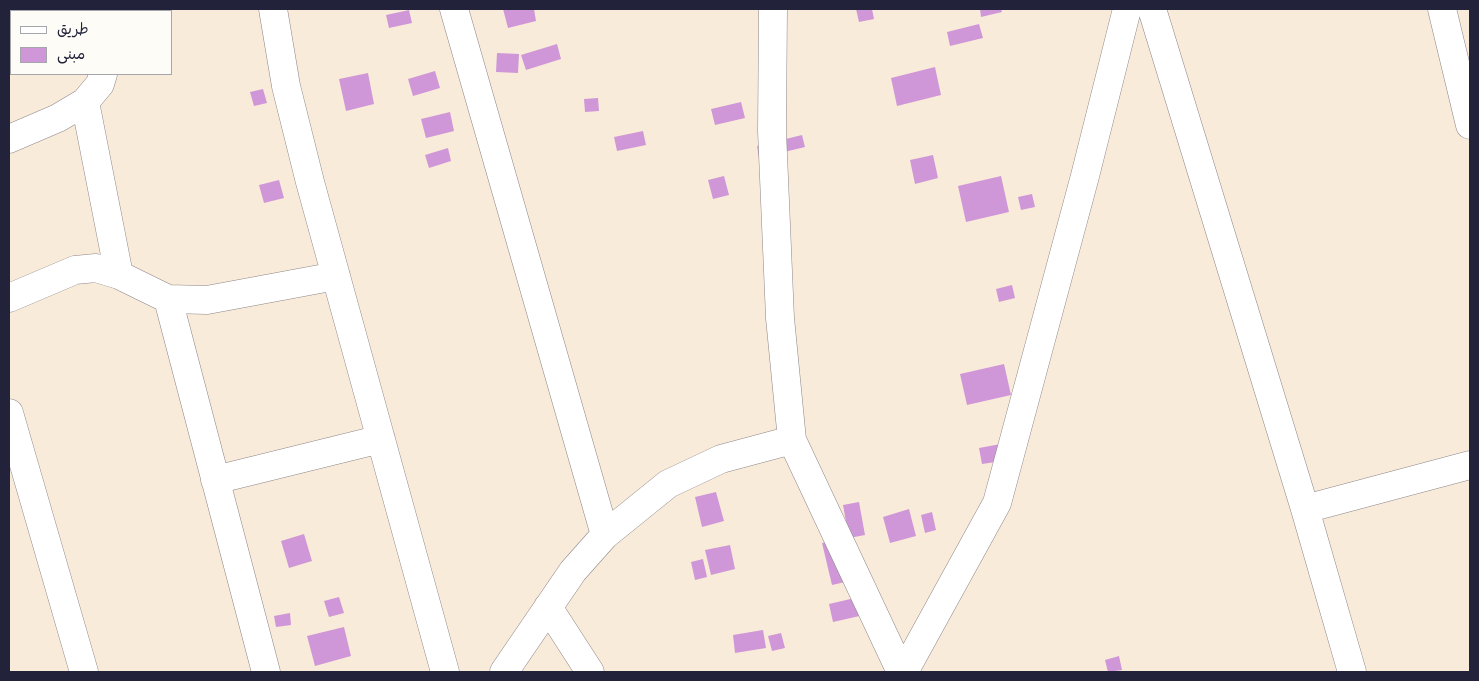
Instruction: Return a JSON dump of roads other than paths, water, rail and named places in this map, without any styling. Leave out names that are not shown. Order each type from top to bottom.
[{"type":"street","points":[[273,9],[286,86],[445,672]]},
{"type":"street","points":[[454,9],[605,535]]},
{"type":"street","points":[[774,9],[772,131],[780,318],[792,440],[902,672]]},
{"type":"street","points":[[902,672],[997,503],[1085,176],[1127,9]]},
{"type":"street","points":[[1152,9],[1352,672]]},
{"type":"street","points":[[1442,9],[1470,125]]},
{"type":"street","points":[[9,139],[58,118],[85,102],[100,84],[103,75]]},
{"type":"street","points":[[85,102],[119,275]]},
{"type":"street","points":[[9,298],[74,270],[96,268],[119,275],[168,299],[206,300],[336,276]]},
{"type":"street","points":[[168,299],[266,672]]},
{"type":"street","points":[[9,413],[84,672]]},
{"type":"street","points":[[215,480],[381,439]]},
{"type":"street","points":[[504,672],[573,571],[605,535],[668,484],[721,459],[792,440]]},
{"type":"street","points":[[1304,509],[1470,466]]},
{"type":"street","points":[[548,607],[590,672]]}]
